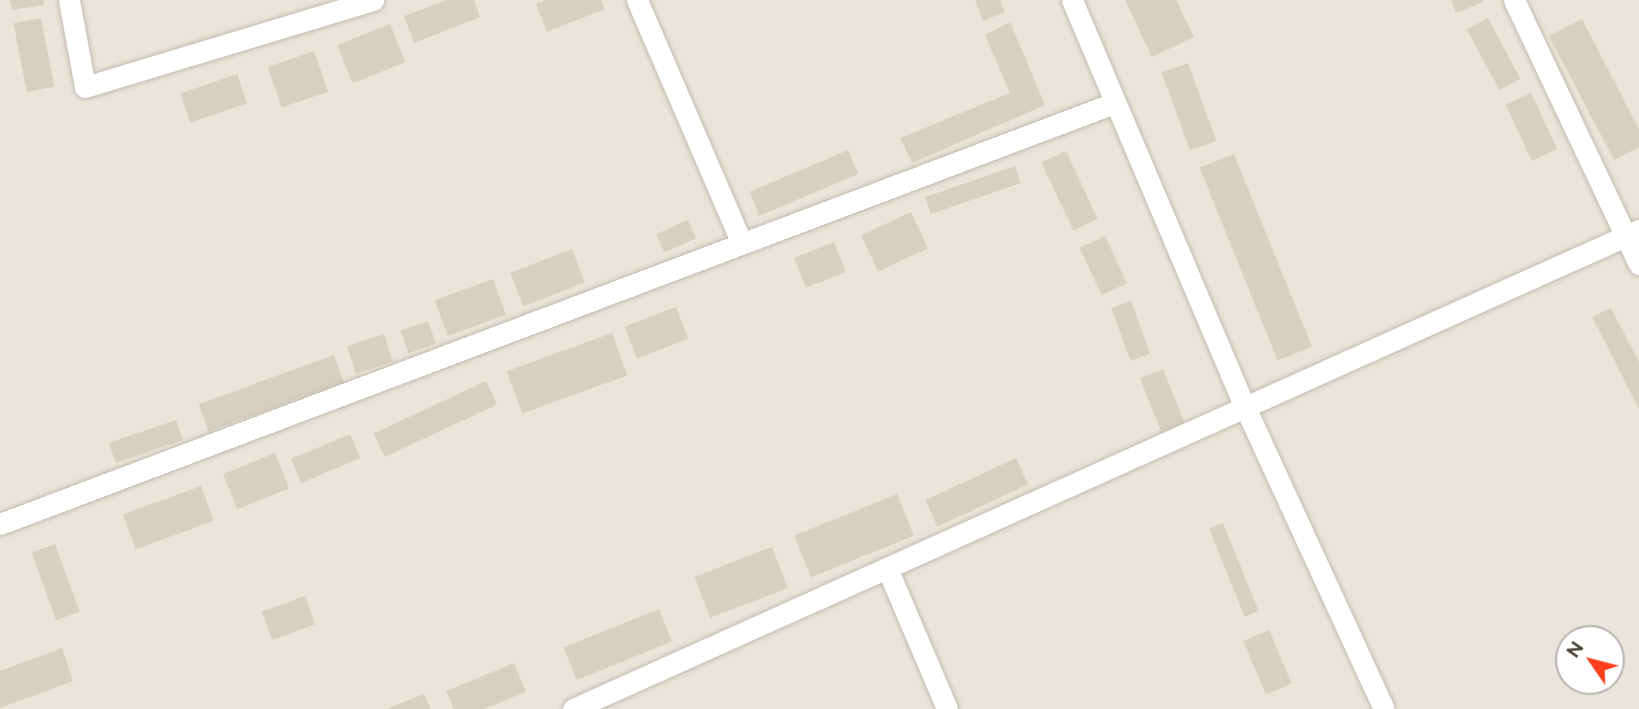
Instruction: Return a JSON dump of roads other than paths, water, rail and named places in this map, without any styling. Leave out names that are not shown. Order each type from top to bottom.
[{"type":"street","points":[[69,0],[85,87],[373,0]]},
{"type":"street","points":[[637,0],[741,242]]},
{"type":"street","points":[[1072,0],[1245,407],[1384,709]]},
{"type":"street","points":[[1514,0],[1632,233],[1639,264]]},
{"type":"street","points":[[0,524],[1114,103]]},
{"type":"street","points":[[573,709],[1632,233]]},
{"type":"street","points":[[887,568],[947,709]]}]
